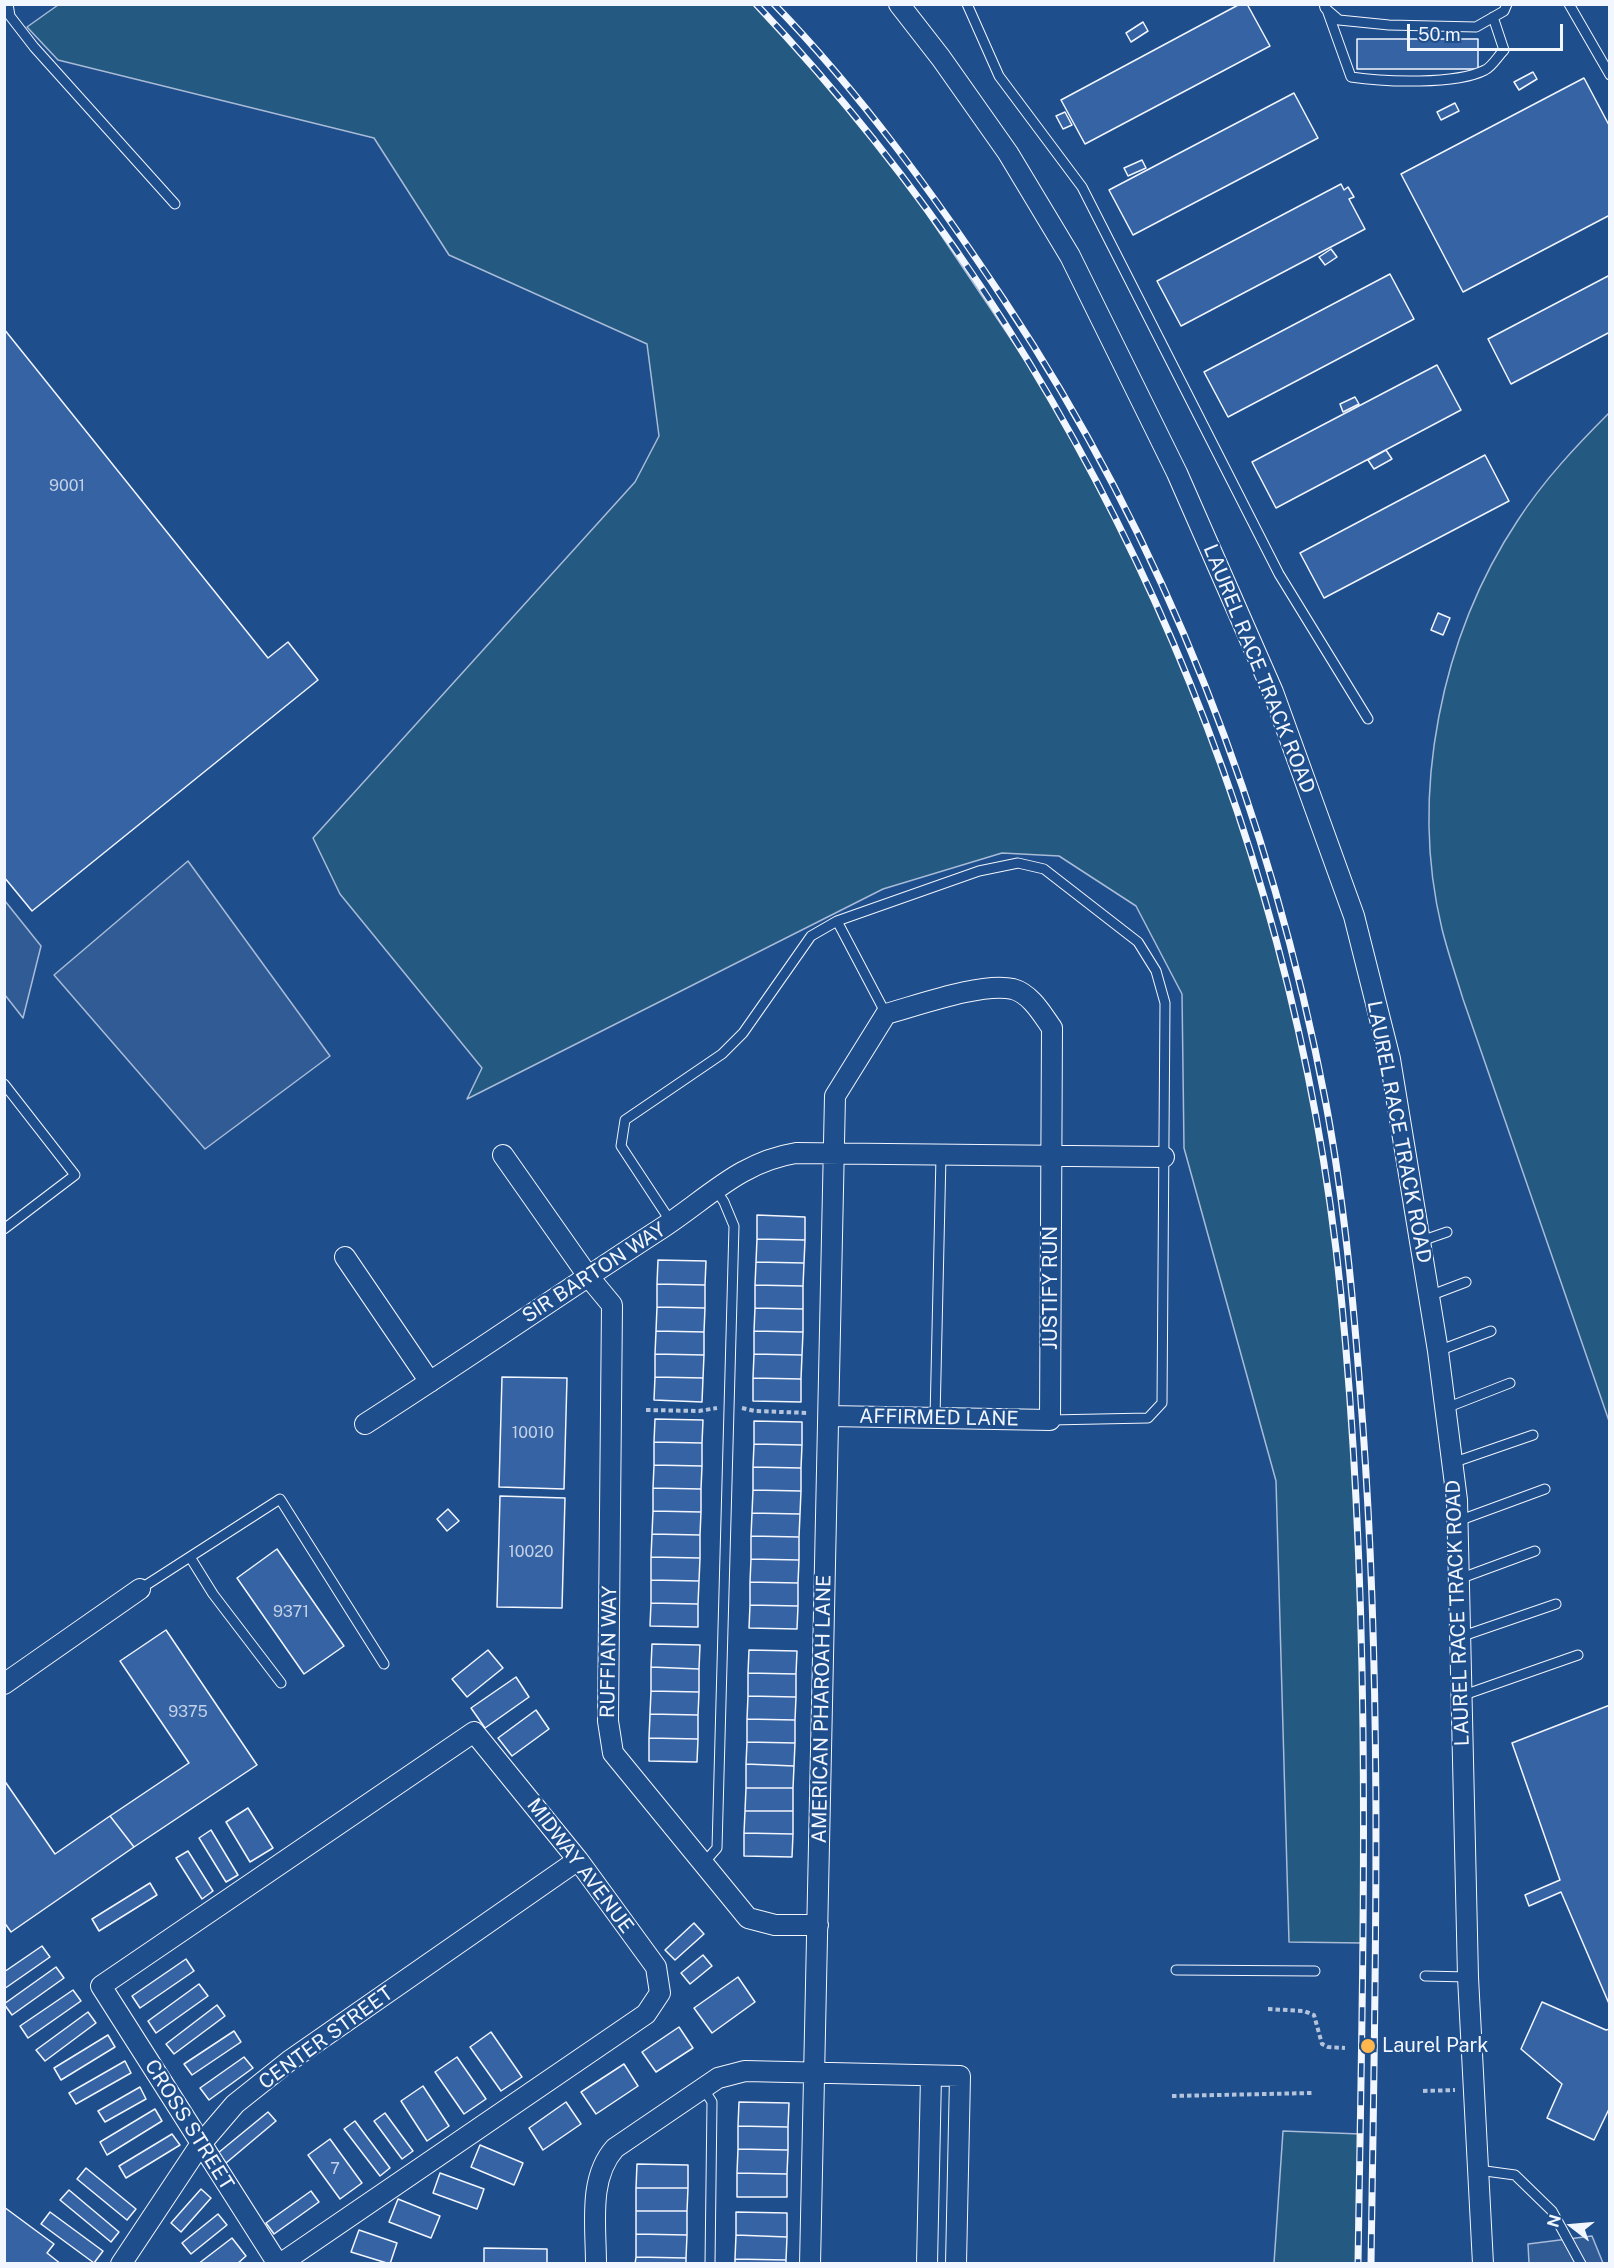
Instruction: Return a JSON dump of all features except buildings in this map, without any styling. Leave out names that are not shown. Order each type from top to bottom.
[{"type":"street","name":"LAUREL RACE TRACK ROAD","points":[[899,4],[941,58],[1008,153],[1070,256],[1177,473],[1273,692],[1354,916],[1389,1059],[1421,1241],[1446,1408],[1458,1521],[1468,1977],[1483,2264]]},
{"type":"street","name":"JUSTIFY RUN","points":[[886,1014],[986,988],[1015,990],[1035,1004],[1052,1028],[1050,1420]]},
{"type":"street","name":"AMERICAN PHAROAH LANE","points":[[810,2264],[818,1925],[821,1414],[835,1096],[886,1014]]},
{"type":"street","name":"SIR BARTON WAY","points":[[365,1425],[671,1222],[748,1167],[770,1157],[796,1153],[1164,1157]]},
{"type":"street","name":"RUFFIAN WAY","points":[[503,1155],[588,1276],[612,1305],[608,1733],[613,1753],[702,1865],[748,1918],[775,1925],[818,1925]]},
{"type":"street","points":[[345,1257],[430,1382]]},
{"type":"street","name":"AFFIRMED LANE","points":[[821,1414],[1050,1420]]},
{"type":"street","points":[[4,1684],[140,1589]]},
{"type":"street","name":"MIDWAY AVENUE","points":[[101,1986],[474,1732],[578,1860],[656,1968],[660,1993],[655,2004],[646,2014],[279,2264]]},
{"type":"street","name":"CENTER STREET","points":[[121,2264],[200,2145],[236,2104],[289,2061],[578,1860]]},
{"type":"street","name":"CROSS STREET","points":[[101,1986],[200,2145],[279,2264]]},
{"type":"street","points":[[596,2264],[597,2184],[604,2160],[615,2148],[718,2078],[745,2071],[813,2071],[960,2076],[956,2264]]},
{"type":"street","points":[[927,2264],[931,2076]]},
{"type":"lane","points":[[8,4],[10,16],[34,47],[175,204]]},
{"type":"lane","points":[[967,4],[999,76],[1082,187],[1279,574],[1368,718]]},
{"type":"lane","points":[[1326,7],[1339,20],[1389,25],[1476,27],[1504,11],[1507,4]]},
{"type":"lane","points":[[1569,4],[1610,75]]},
{"type":"lane","points":[[1326,7],[1351,77],[1369,80],[1438,81],[1486,70],[1504,50],[1493,17]]},
{"type":"lane","points":[[671,1222],[621,1146],[625,1120],[722,1054],[743,1033],[811,936],[837,921],[979,871],[1018,863],[1044,869],[1138,942],[1156,971],[1165,1003],[1162,1403],[1148,1418],[1050,1420]]},
{"type":"lane","points":[[837,921],[886,1014]]},
{"type":"lane","points":[[4,1084],[75,1175],[4,1229]]},
{"type":"lane","points":[[935,1418],[941,1156]]},
{"type":"lane","points":[[702,1865],[717,1848],[734,1226],[716,1190]]},
{"type":"lane","points":[[1421,1241],[1447,1232]]},
{"type":"lane","points":[[1429,1296],[1466,1282]]},
{"type":"lane","points":[[1438,1351],[1491,1331]]},
{"type":"lane","points":[[1446,1408],[1510,1383]]},
{"type":"lane","points":[[1452,1463],[1533,1435]]},
{"type":"lane","points":[[1458,1521],[1545,1489]]},
{"type":"lane","points":[[140,1589],[280,1499],[384,1664]]},
{"type":"lane","points":[[1459,1579],[1535,1551]]},
{"type":"lane","points":[[190,1557],[213,1594],[281,1683]]},
{"type":"lane","points":[[1460,1636],[1556,1604]]},
{"type":"lane","points":[[1461,1696],[1578,1655]]},
{"type":"lane","points":[[1176,1970],[1315,1971]]},
{"type":"lane","points":[[1425,1976],[1468,1977]]},
{"type":"lane","points":[[703,2088],[712,2102],[710,2264]]},
{"type":"lane","points":[[1478,2170],[1515,2175],[1552,2211],[1581,2264]]},
{"type":"lane","points":[[1570,2264],[1575,2253]]},
{"type":"path","points":[[646,1410],[699,1411],[720,1408]]},
{"type":"path","points":[[737,1408],[821,1414]]},
{"type":"path","points":[[1268,2009],[1304,2011],[1314,2015],[1322,2044],[1328,2047],[1345,2048]]},
{"type":"path","points":[[1423,2091],[1474,2089]]},
{"type":"path","points":[[1172,2096],[1312,2093]]},
{"type":"shaded area","points":[[58,5],[755,5],[786,37],[900,174],[1048,394],[1150,590],[1206,725],[1266,902],[1300,1041],[1324,1170],[1341,1296],[1360,1539],[1365,1740],[1363,1943],[1289,1942],[1276,1481],[1184,1148],[1182,994],[1136,906],[1059,856],[1002,853],[883,889],[467,1099],[482,1068],[340,894],[313,838],[635,482],[659,436],[647,344],[449,255],[374,138],[58,60],[27,27]]},
{"type":"shaded area","points":[[1609,413],[1609,1421],[1449,956],[1433,877],[1429,824],[1431,770],[1439,717],[1451,665],[1469,614],[1491,565],[1528,505],[1561,464]]},
{"type":"shaded area","points":[[188,861],[330,1056],[205,1149],[54,975]]},
{"type":"shaded area","points":[[5,901],[41,946],[23,1018],[5,995]]},
{"type":"shaded area","points":[[1283,2131],[1360,2134],[1358,2263],[1274,2263]]},
{"type":"shaded area","points":[[1592,2236],[1603,2263],[1529,2263],[1528,2244]]},
{"type":"railway","points":[[756,4],[874,140],[980,286],[1074,440],[1155,602],[1223,769],[1276,941],[1316,1117],[1341,1295],[1351,1416],[1358,1537],[1363,1779],[1358,2264]]},
{"type":"railway","points":[[774,4],[837,74],[924,184],[1004,300],[1062,392],[1115,488],[1162,586],[1205,686],[1243,788],[1276,892],[1303,998],[1333,1144],[1349,1266],[1363,1428],[1369,1532],[1375,1741],[1376,1950],[1371,2264]]},
{"type":"place","name":"Laurel Park","points":[[1368,2046]]}]
